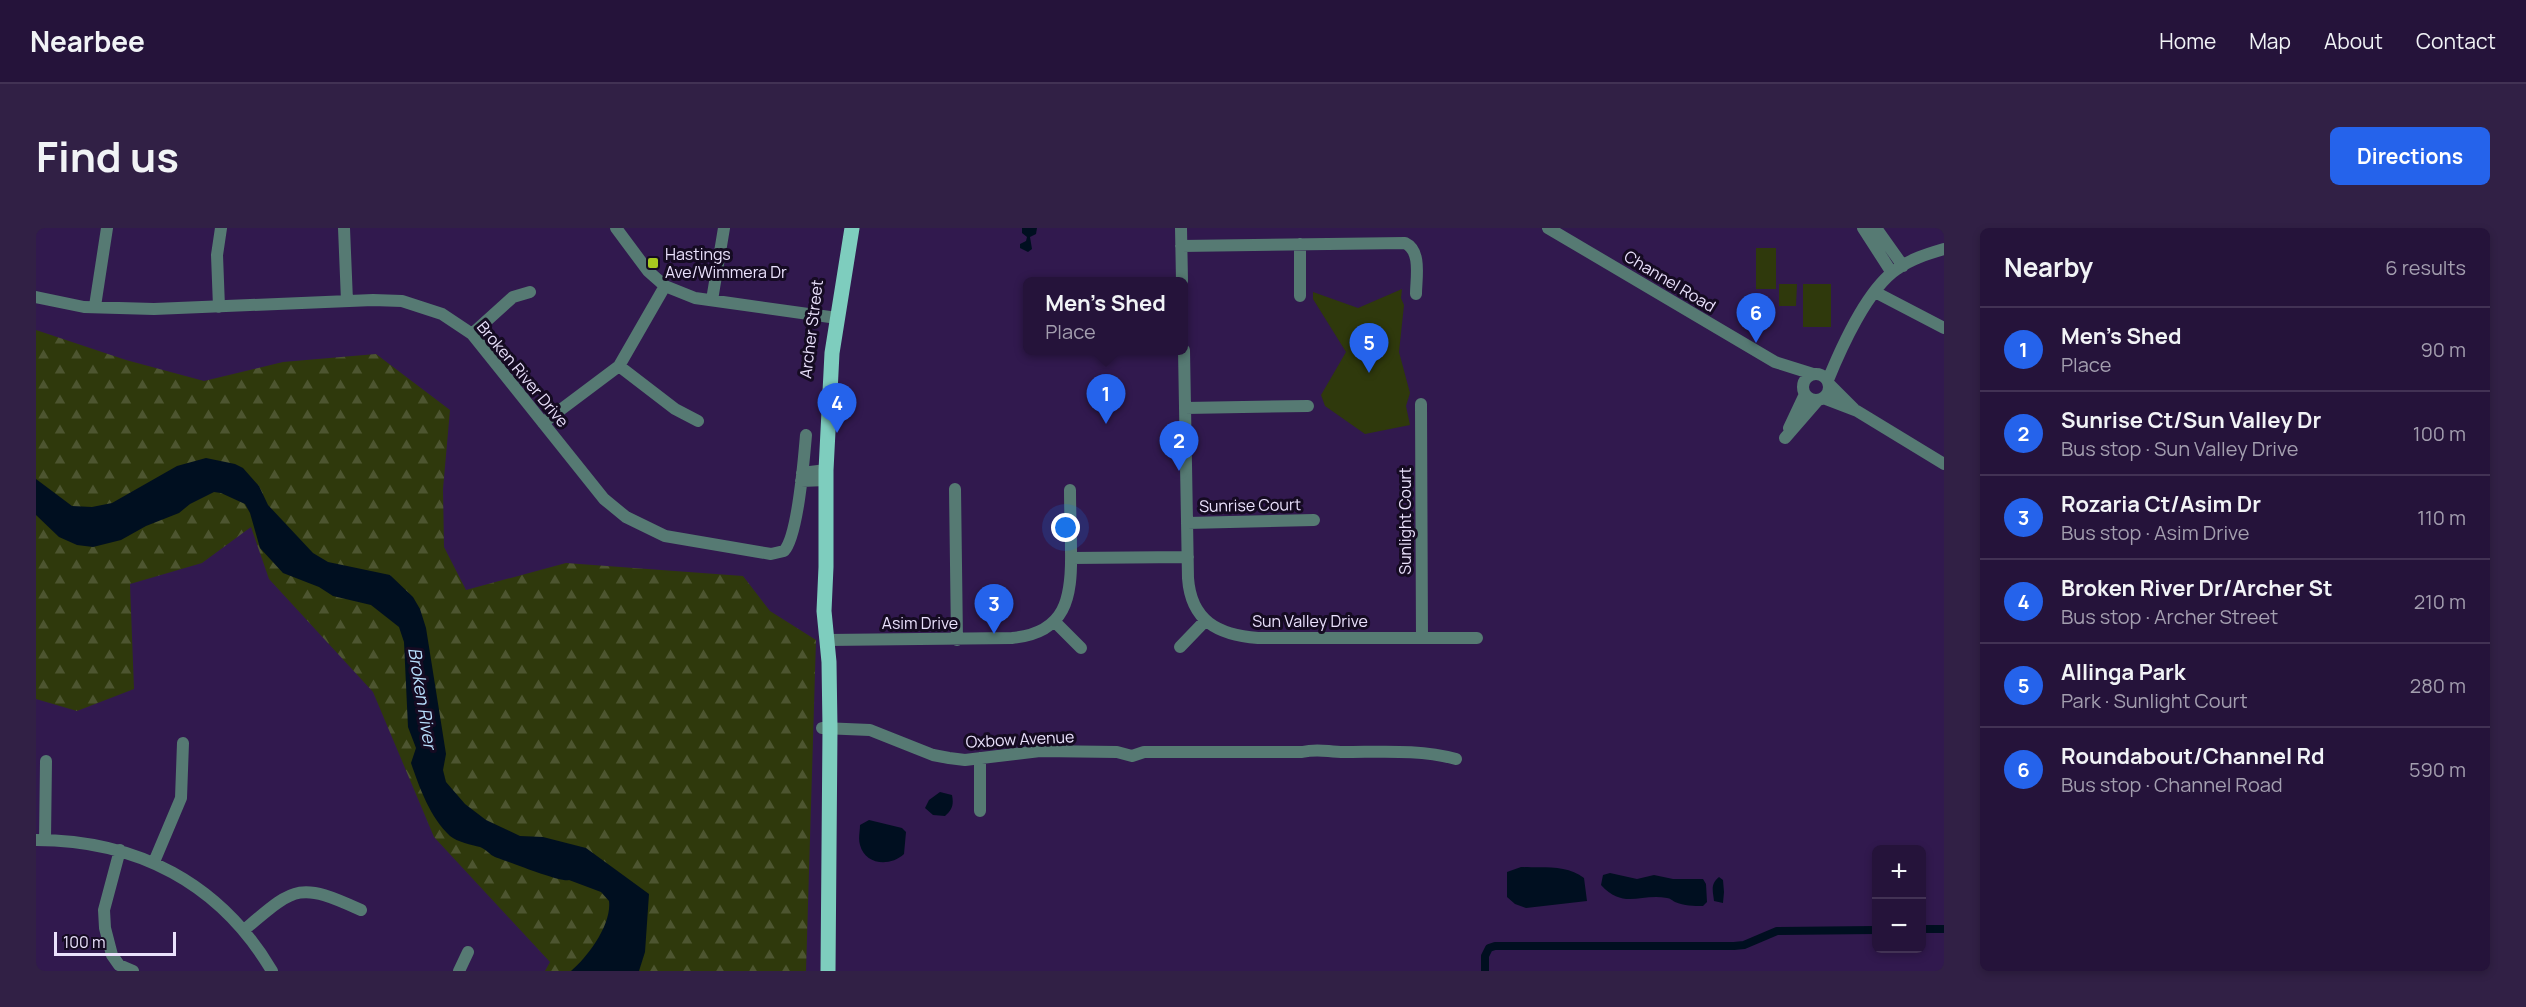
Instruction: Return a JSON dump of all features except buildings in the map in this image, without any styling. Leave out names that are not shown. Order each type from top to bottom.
[{"type":"main road","name":"Archer Street","points":[[843,258],[844,228]]},
{"type":"main road","name":"Archer Street","points":[[828,971],[826,728],[829,662],[827,641],[830,611],[826,567],[826,382],[833,317],[843,258],[852,228]]},
{"type":"street","points":[[94,306],[107,228]]},
{"type":"street","points":[[219,307],[217,255],[221,228]]},
{"type":"street","points":[[344,228],[347,301]]},
{"type":"street","points":[[616,228],[648,271],[665,286],[696,298],[833,317]]},
{"type":"street","points":[[712,300],[724,228]]},
{"type":"street","points":[[1181,228],[1182,277]]},
{"type":"street","name":"Channel Road","points":[[1548,228],[1775,362],[1822,378],[1857,411],[1944,464]]},
{"type":"street","points":[[1874,231],[1903,266]]},
{"type":"street","points":[[1874,231],[1892,273]]},
{"type":"street","points":[[1181,246],[1400,242],[1408,244],[1414,250],[1416,294]]},
{"type":"street","points":[[1300,244],[1300,296]]},
{"type":"street","points":[[1822,378],[1806,379],[1805,393],[1785,438],[1827,394],[1822,378],[1875,292],[1892,273],[1903,266],[1920,256],[1944,249]]},
{"type":"street","points":[[543,423],[619,366],[665,286]]},
{"type":"street","points":[[472,334],[513,297],[530,292]]},
{"type":"street","points":[[1875,292],[1944,328]]},
{"type":"street","name":"Broken River Drive","points":[[36,297],[52,302],[154,309],[387,300],[415,303],[442,314],[472,334],[614,508],[638,525],[672,537],[771,554],[781,553],[789,543],[802,477]]},
{"type":"street","points":[[1180,647],[1205,621],[1192,600],[1189,587],[1184,355]]},
{"type":"street","name":"Channel Road","points":[[1775,362],[1805,393]]},
{"type":"street","points":[[619,366],[675,409],[698,421]]},
{"type":"street","points":[[1805,393],[1812,399],[1820,399]]},
{"type":"street","name":"Channel Road","points":[[1820,399],[1857,411]]},
{"type":"street","name":"Sunlight Court","points":[[1421,404],[1422,638]]},
{"type":"street","points":[[1185,408],[1308,406]]},
{"type":"street","points":[[806,435],[802,477],[826,475]]},
{"type":"street","points":[[955,489],[957,639]]},
{"type":"street","points":[[1070,490],[1072,581],[1068,602],[1055,622],[1081,648]]},
{"type":"street","name":"Sunrise Court","points":[[1187,523],[1314,520]]},
{"type":"street","points":[[1071,558],[1188,557]]},
{"type":"street","name":"Sun Valley Drive","points":[[1205,621],[1217,630],[1236,636],[1476,638]]},
{"type":"street","name":"Asim Drive","points":[[827,641],[1029,636],[1055,622]]},
{"type":"street","name":"Oxbow Avenue","points":[[826,728],[870,730],[912,747],[949,758],[980,758],[1040,752],[1117,752],[1132,748],[1144,752],[1302,752],[1318,748],[1335,752],[1432,753],[1456,759]]},
{"type":"street","points":[[154,862],[181,798],[183,743]]},
{"type":"street","points":[[980,758],[981,811]]},
{"type":"street","points":[[46,761],[41,840],[87,843],[120,850],[154,862],[198,888],[225,909],[244,930],[272,971]]},
{"type":"street","points":[[120,850],[104,910],[105,928],[112,955],[119,966],[133,971]]},
{"type":"street","points":[[244,930],[283,898],[300,892],[320,892],[361,910]]},
{"type":"street","points":[[459,971],[468,952]]},
{"type":"green space","points":[[1756,248],[1776,248],[1776,289],[1756,289]]},
{"type":"green space","points":[[1779,284],[1797,284],[1796,306],[1779,306]]},
{"type":"green space","points":[[1803,284],[1831,284],[1831,327],[1803,327]]},
{"type":"green space","points":[[1402,289],[1401,298],[1404,305],[1399,352],[1410,393],[1406,406],[1410,425],[1365,434],[1325,406],[1321,395],[1346,352],[1313,299],[1313,292],[1358,308]]},
{"type":"green space","points":[[36,330],[126,360],[204,381],[283,362],[376,354],[450,410],[443,489],[444,547],[466,590],[566,563],[743,576],[770,611],[816,640],[806,971],[545,971],[550,962],[434,837],[373,692],[269,579],[251,527],[202,563],[130,584],[134,689],[77,711],[36,699]]},
{"type":"water","points":[[1022,228],[1037,228],[1036,234],[1030,237],[1032,249],[1028,252],[1020,248],[1020,244],[1026,241],[1027,237],[1022,233]]},
{"type":"water","name":"Broken River","points":[[206,458],[243,468],[259,486],[268,505],[313,553],[328,562],[390,575],[413,597],[420,609],[426,628],[446,754],[443,770],[446,782],[465,804],[486,820],[520,836],[543,837],[586,848],[649,894],[645,952],[639,971],[571,971],[591,949],[607,920],[609,901],[601,892],[495,857],[482,848],[453,838],[443,828],[426,802],[411,763],[416,748],[408,727],[404,642],[399,627],[371,605],[333,596],[319,587],[283,573],[260,548],[250,513],[245,504],[214,492],[190,504],[179,513],[146,526],[121,540],[93,547],[77,545],[59,537],[36,515],[36,479],[72,506],[92,507],[112,503],[177,466]]},
{"type":"water","points":[[940,792],[952,795],[952,807],[945,816],[933,815],[925,808],[929,800]]},
{"type":"water","points":[[869,820],[902,828],[906,832],[904,854],[885,862],[867,857],[860,845],[859,835],[860,825]]},
{"type":"water","points":[[1521,867],[1562,869],[1577,874],[1584,878],[1587,901],[1526,908],[1515,904],[1507,897],[1507,872]]},
{"type":"water","points":[[1610,873],[1637,879],[1654,875],[1673,879],[1703,879],[1706,884],[1707,902],[1703,906],[1693,906],[1668,898],[1625,899],[1617,897],[1601,885],[1603,875]]},
{"type":"water","points":[[1719,877],[1723,880],[1723,903],[1714,901],[1713,885]]},
{"type":"waterway","points":[[1926,929],[1944,929]]},
{"type":"waterway","points":[[1485,971],[1485,956],[1489,948],[1495,946],[1734,946],[1744,945],[1777,931],[1872,930]]},
{"type":"place","name":"Hastings Ave/Wimmera Dr","points":[[653,263]]},
{"type":"place","name":"Roundabout/Channel Rd","points":[[1756,343]]},
{"type":"place","name":"Allinga Park","points":[[1369,373]]},
{"type":"place","name":"Men's Shed","points":[[1106,424]]},
{"type":"place","name":"Broken River Dr/Archer St","points":[[837,433]]},
{"type":"place","name":"Sunrise Ct/Sun Valley Dr","points":[[1179,471]]},
{"type":"place","name":"Rozaria Ct/Asim Dr","points":[[994,634]]}]
